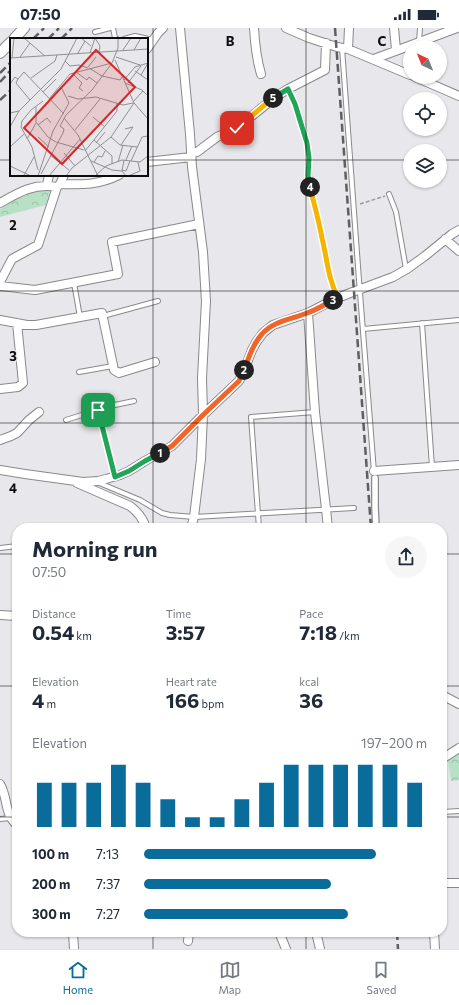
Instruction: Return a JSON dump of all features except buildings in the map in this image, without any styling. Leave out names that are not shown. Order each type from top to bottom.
[{"type":"street","points":[[15,38],[24,28]]},
{"type":"street","points":[[148,47],[162,28]]},
{"type":"street","points":[[180,28],[191,155],[203,252],[206,301],[202,378],[203,415],[201,458],[192,523]]},
{"type":"street","points":[[254,28],[255,49],[261,74]]},
{"type":"street","points":[[286,28],[309,38],[345,48],[403,72]]},
{"type":"street","points":[[309,28],[309,38]]},
{"type":"street","points":[[345,48],[349,28]]},
{"type":"street","points":[[394,28],[396,50]]},
{"type":"street","points":[[424,40],[457,28]]},
{"type":"street","points":[[0,53],[10,43]]},
{"type":"street","points":[[148,162],[191,155],[197,152],[217,137],[237,128],[274,98],[288,89],[325,70],[326,43]]},
{"type":"street","points":[[374,59],[403,48]]},
{"type":"street","points":[[431,84],[459,96]]},
{"type":"street","points":[[47,185],[49,176]]},
{"type":"street","points":[[0,282],[12,259],[38,245],[58,185],[63,176]]},
{"type":"street","points":[[0,204],[13,195],[26,189],[38,186],[100,183],[117,176]]},
{"type":"street","points":[[0,286],[35,290],[118,274],[112,242],[199,224]]},
{"type":"street","points":[[0,470],[83,482],[94,482],[115,477],[129,471],[172,446],[239,381],[252,350],[263,333],[273,325],[308,313],[338,298],[393,277],[459,230]]},
{"type":"street","points":[[445,239],[459,252]]},
{"type":"street","points":[[0,320],[27,325],[36,325],[102,313],[114,370],[119,373],[155,362]]},
{"type":"street","points":[[308,313],[315,412],[327,523]]},
{"type":"street","points":[[0,389],[18,387],[23,383],[17,323]]},
{"type":"street","points":[[0,440],[17,433],[39,412]]},
{"type":"street","points":[[376,523],[375,474],[459,465]]},
{"type":"street","points":[[73,481],[130,506],[140,516],[144,523]]},
{"type":"street","points":[[0,615],[12,616]]},
{"type":"street","points":[[447,698],[459,704]]},
{"type":"street","points":[[447,756],[459,748]]},
{"type":"street","points":[[0,784],[12,821]]},
{"type":"street","points":[[447,883],[459,883]]},
{"type":"street","points":[[73,937],[74,949]]},
{"type":"street","points":[[188,937],[188,941]]},
{"type":"street","points":[[281,937],[286,949]]},
{"type":"street","points":[[317,937],[320,949]]},
{"type":"street","points":[[435,937],[436,949]]},
{"type":"lane","points":[[95,32],[111,28],[115,38]]},
{"type":"lane","points":[[419,40],[420,28]]},
{"type":"lane","points":[[128,38],[135,36],[144,38]]},
{"type":"lane","points":[[148,39],[153,40]]},
{"type":"lane","points":[[345,48],[354,205],[375,474]]},
{"type":"lane","points":[[288,89],[295,104],[307,143],[308,176],[331,281],[338,298]]},
{"type":"lane","points":[[389,194],[396,212],[406,269]]},
{"type":"lane","points":[[74,283],[80,317]]},
{"type":"lane","points":[[103,316],[158,301]]},
{"type":"lane","points":[[363,329],[459,320]]},
{"type":"lane","points":[[422,323],[432,467]]},
{"type":"lane","points":[[79,372],[113,366]]},
{"type":"lane","points":[[66,420],[110,406],[134,401]]},
{"type":"lane","points":[[98,410],[115,477]]},
{"type":"lane","points":[[259,523],[251,417],[315,412]]},
{"type":"lane","points":[[94,482],[140,500],[162,513],[170,515],[194,517],[354,508]]},
{"type":"lane","points":[[0,548],[12,547]]},
{"type":"lane","points":[[447,812],[459,811]]},
{"type":"lane","points":[[0,819],[10,818]]},
{"type":"path","points":[[354,205],[389,194]]},
{"type":"green space","points":[[38,190],[50,190],[46,205],[0,217],[0,209],[15,200]]},
{"type":"green space","points":[[459,754],[459,780],[451,781],[448,761]]},
{"type":"railway","points":[[34,38],[44,28]]},
{"type":"railway","points":[[49,38],[59,28]]},
{"type":"railway","points":[[62,38],[72,28]]},
{"type":"railway","points":[[335,28],[371,523]]},
{"type":"railway","points":[[0,73],[10,63]]},
{"type":"railway","points":[[0,82],[10,71]]},
{"type":"railway","points":[[0,100],[10,91]]},
{"type":"railway","points":[[397,937],[398,949]]},
{"type":"route","points":[[98,410],[115,477],[129,471],[172,446],[239,381],[252,350],[263,333],[273,325],[308,313],[338,298],[331,281],[308,176],[309,158],[307,143],[295,104],[288,89],[274,98],[237,128]]}]
